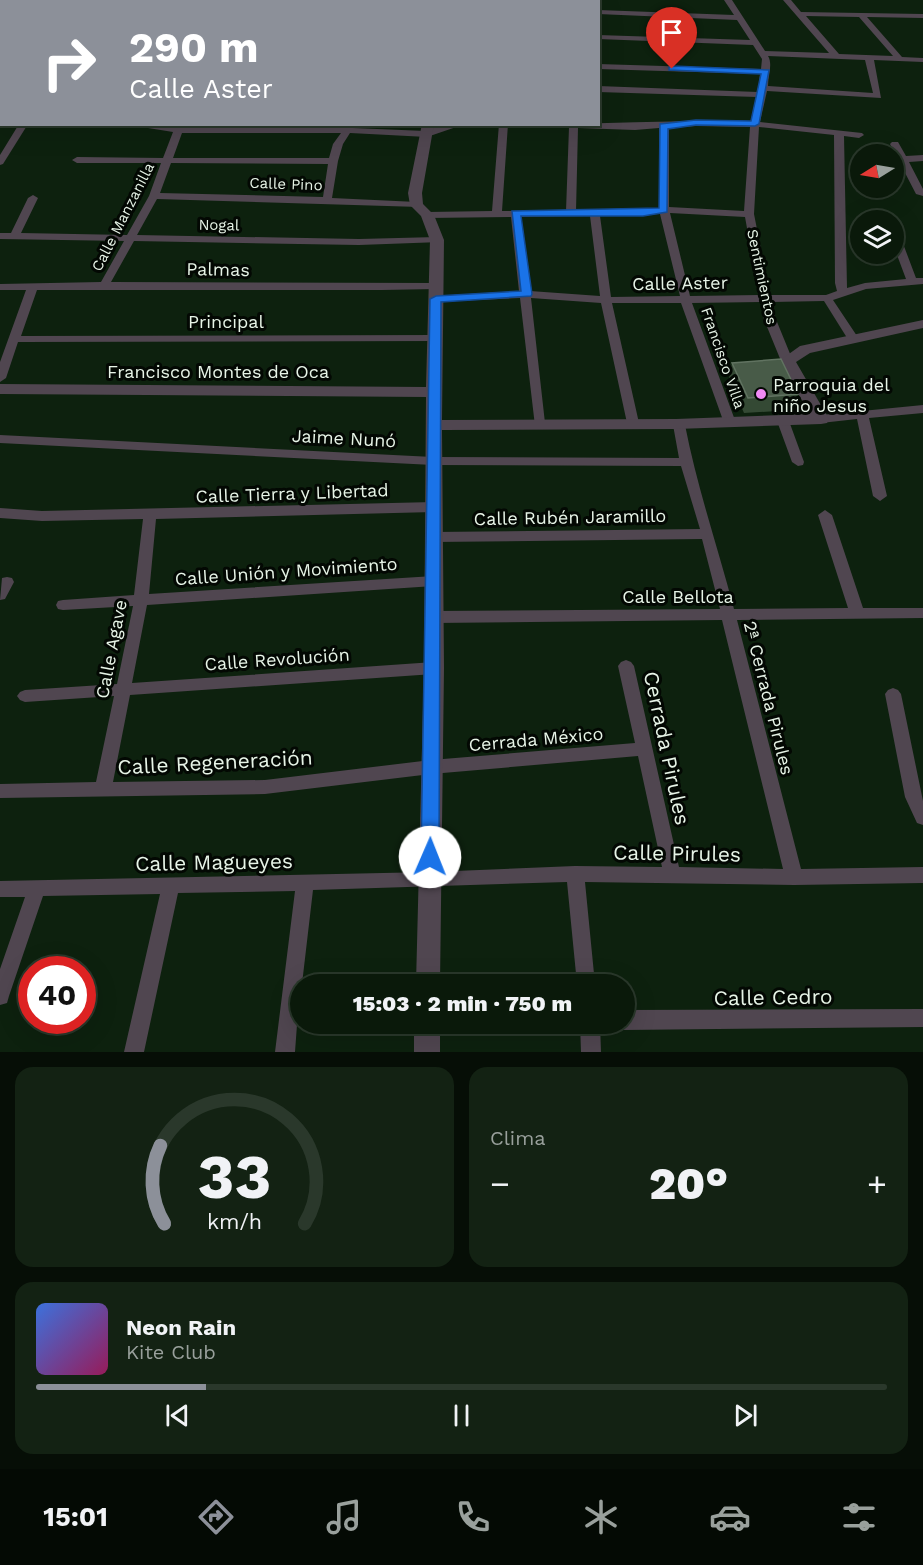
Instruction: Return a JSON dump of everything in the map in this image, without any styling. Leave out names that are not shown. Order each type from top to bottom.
[{"type":"street","points":[[728,0],[764,53],[766,72],[755,124]]},
{"type":"street","points":[[787,0],[836,56]]},
{"type":"street","points":[[600,12],[740,18]]},
{"type":"street","points":[[799,14],[923,16]]},
{"type":"street","points":[[861,15],[900,59]]},
{"type":"street","points":[[600,38],[757,43]]},
{"type":"street","points":[[764,53],[923,60]]},
{"type":"street","points":[[600,89],[762,91],[878,96],[868,58]]},
{"type":"street","points":[[600,66],[766,72]]},
{"type":"street","points":[[571,212],[574,126],[755,124],[859,135]]},
{"type":"street","name":"Sentimientos","points":[[755,124],[749,214],[764,298],[775,334],[787,361],[821,419]]},
{"type":"street","points":[[0,162],[23,126]]},
{"type":"street","points":[[144,126],[178,130],[231,127],[427,129],[444,126]]},
{"type":"street","points":[[497,213],[504,126]]},
{"type":"street","name":"Francisco Villa","points":[[664,126],[664,210],[686,300],[730,423]]},
{"type":"street","points":[[327,200],[333,160],[338,144],[349,127]]},
{"type":"street","points":[[427,129],[415,193],[437,240],[433,461],[434,668],[428,974]]},
{"type":"street","name":"Calle Manzanilla","points":[[105,284],[154,196],[178,130]]},
{"type":"street","points":[[839,134],[840,283],[843,293]]},
{"type":"street","points":[[904,159],[923,158]]},
{"type":"street","points":[[77,160],[333,160]]},
{"type":"street","points":[[904,161],[921,194]]},
{"type":"street","name":"Calle Pino","points":[[154,196],[327,200],[422,210],[497,213],[664,210],[749,214]]},
{"type":"street","points":[[15,236],[33,198]]},
{"type":"street","points":[[516,213],[527,294],[539,423]]},
{"type":"street","points":[[595,213],[606,300],[633,423]]},
{"type":"street","name":"Nogal","points":[[0,236],[359,242],[437,240]]},
{"type":"street","points":[[904,253],[918,281]]},
{"type":"street","name":"Calle Aster","points":[[436,293],[527,294],[606,300],[827,298],[865,286],[918,281]]},
{"type":"street","name":"Palmas","points":[[0,287],[105,284],[361,288],[436,293]]},
{"type":"street","points":[[0,378],[33,286]]},
{"type":"street","points":[[827,298],[853,339]]},
{"type":"street","points":[[787,361],[805,350],[923,324]]},
{"type":"street","name":"Principal","points":[[15,339],[436,338]]},
{"type":"street","name":"Francisco Montes de Oca","points":[[0,389],[435,392]]},
{"type":"street","points":[[434,425],[539,423],[679,425],[783,422],[923,409]]},
{"type":"street","points":[[862,416],[880,496]]},
{"type":"street","points":[[783,422],[798,462]]},
{"type":"street","name":"2ª Cerrada Pirules","points":[[679,425],[686,462],[708,534],[794,877]]},
{"type":"street","name":"Jaime Nunó","points":[[0,439],[433,461],[686,462]]},
{"type":"street","name":"Calle Tierra y Libertad","points":[[0,513],[42,516],[434,507]]},
{"type":"street","name":"Calle Agave","points":[[103,790],[141,600],[150,514]]},
{"type":"street","points":[[825,515],[856,613]]},
{"type":"street","name":"Calle Rubén Jaramillo","points":[[433,537],[708,534]]},
{"type":"street","name":"Calle Unión y Movimiento","points":[[63,605],[434,581]]},
{"type":"street","name":"Calle Bellota","points":[[434,617],[923,613]]},
{"type":"street","name":"Cerrada Pirules","points":[[627,666],[643,749],[672,875]]},
{"type":"street","name":"Calle Revolución","points":[[25,696],[434,668]]},
{"type":"street","points":[[893,694],[913,797],[923,818]]},
{"type":"street","name":"Cerrada México","points":[[431,767],[643,749]]},
{"type":"street","name":"Calle Regeneración","points":[[0,791],[265,787],[431,767]]},
{"type":"street","points":[[575,874],[585,974]]},
{"type":"street","name":"Calle Pirules","points":[[430,880],[575,874],[794,877],[923,875]]},
{"type":"street","name":"Calle Magueyes","points":[[0,889],[430,880]]},
{"type":"street","points":[[285,1052],[305,883]]},
{"type":"street","points":[[134,1052],[171,886]]},
{"type":"street","points":[[0,996],[37,888]]},
{"type":"street","name":"Calle Cedro","points":[[635,1020],[923,1018]]},
{"type":"street","points":[[427,1034],[427,1052]]},
{"type":"street","points":[[590,1034],[591,1052]]},
{"type":"building","points":[[781,359],[798,394],[748,398],[732,363]]},
{"type":"place","name":"Parroquia del niño Jesus","points":[[761,394]]},
{"type":"route","points":[[430,857],[434,668],[433,461],[436,299],[527,294],[516,213],[643,213],[664,210],[662,164],[664,126],[696,123],[755,124],[766,72],[672,69]]}]
